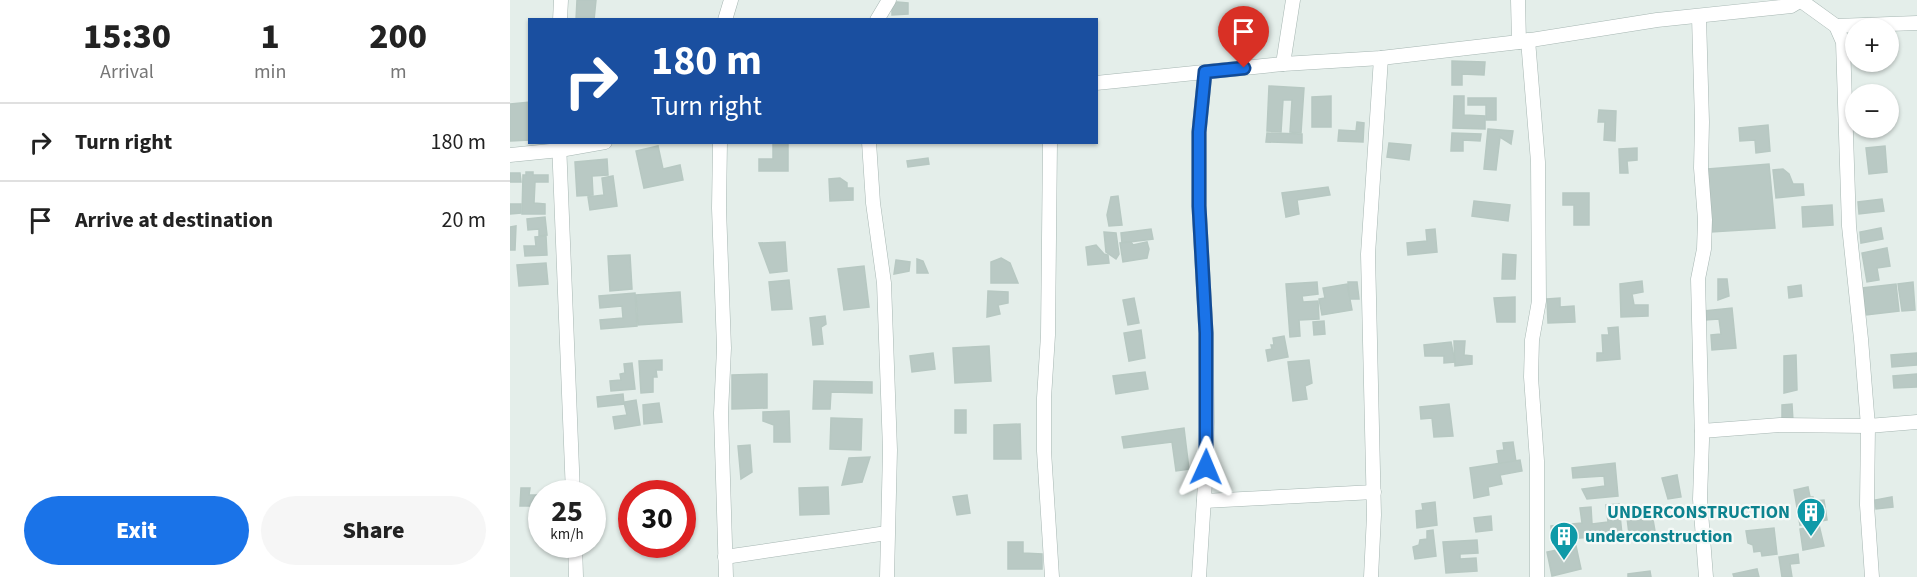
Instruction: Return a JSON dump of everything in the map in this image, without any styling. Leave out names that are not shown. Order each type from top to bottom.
[{"type":"street","points":[[560,18],[561,0]]},
{"type":"street","points":[[726,18],[731,0]]},
{"type":"street","points":[[878,18],[889,0]]},
{"type":"street","points":[[1283,64],[1293,0]]},
{"type":"street","points":[[1518,0],[1538,162],[1539,301],[1532,340],[1531,377],[1537,461],[1537,577]]},
{"type":"street","points":[[1098,83],[1283,64],[1381,58],[1524,41],[1657,20],[1791,6],[1800,0],[1836,26],[1841,34],[1845,58],[1848,226],[1868,426],[1867,505],[1872,577]]},
{"type":"street","points":[[1699,17],[1701,168],[1705,220],[1704,249],[1698,279],[1702,431],[1700,498],[1706,577]]},
{"type":"street","points":[[1836,26],[1917,23]]},
{"type":"street","points":[[1371,577],[1374,492],[1368,254],[1381,58]]},
{"type":"street","points":[[1199,577],[1207,422],[1206,333],[1199,206],[1199,132],[1205,72]]},
{"type":"street","points":[[510,155],[582,144]]},
{"type":"street","points":[[720,144],[719,208],[724,348],[721,414],[726,577]]},
{"type":"street","points":[[869,144],[873,203],[884,283],[890,450],[887,577]]},
{"type":"street","points":[[1050,144],[1044,451],[1052,577]]},
{"type":"street","points":[[559,146],[572,480]]},
{"type":"street","points":[[1702,431],[1780,425],[1868,426],[1917,422]]},
{"type":"street","points":[[1204,501],[1374,492]]},
{"type":"street","points":[[725,557],[887,533]]},
{"type":"street","points":[[575,558],[576,577]]},
{"type":"building","points":[[577,0],[596,0],[594,18],[576,18]]},
{"type":"building","points":[[897,2],[908,3],[908,14],[892,15],[892,7]]},
{"type":"building","points":[[1452,61],[1485,62],[1484,75],[1462,74],[1462,85],[1452,85]]},
{"type":"building","points":[[1269,86],[1304,88],[1301,133],[1290,132],[1292,100],[1283,100],[1281,132],[1267,131]]},
{"type":"building","points":[[1331,96],[1331,127],[1312,127],[1312,97]]},
{"type":"building","points":[[1454,96],[1464,96],[1464,115],[1485,116],[1485,129],[1453,128]]},
{"type":"building","points":[[1468,98],[1496,98],[1496,120],[1486,120],[1486,105],[1468,105]]},
{"type":"building","points":[[528,102],[528,140],[510,141],[510,104]]},
{"type":"building","points":[[1599,110],[1616,111],[1615,141],[1604,140],[1605,122],[1598,122]]},
{"type":"building","points":[[1357,122],[1364,123],[1363,142],[1338,141],[1339,130],[1356,131]]},
{"type":"building","points":[[1768,125],[1770,151],[1756,153],[1755,140],[1740,141],[1739,128]]},
{"type":"building","points":[[1488,129],[1513,131],[1511,144],[1500,137],[1496,170],[1484,169]]},
{"type":"building","points":[[1267,133],[1302,134],[1302,143],[1266,142]]},
{"type":"building","points":[[1452,133],[1481,134],[1480,141],[1463,140],[1463,151],[1451,151]]},
{"type":"building","points":[[1389,143],[1411,145],[1409,160],[1387,157]]},
{"type":"building","points":[[773,144],[788,144],[788,171],[759,171],[759,159],[773,159]]},
{"type":"building","points":[[658,146],[663,169],[680,165],[683,180],[644,188],[636,151]]},
{"type":"building","points":[[1885,146],[1887,172],[1869,174],[1866,148]]},
{"type":"building","points":[[1637,148],[1637,160],[1627,161],[1628,173],[1620,173],[1619,149]]},
{"type":"building","points":[[928,158],[929,164],[908,167],[907,161]]},
{"type":"building","points":[[607,159],[608,175],[592,176],[593,195],[577,196],[575,162]]},
{"type":"building","points":[[1769,164],[1775,228],[1711,232],[1708,169]]},
{"type":"building","points":[[1783,169],[1789,174],[1793,184],[1803,184],[1804,195],[1776,198],[1773,170]]},
{"type":"building","points":[[526,172],[533,172],[533,175],[548,175],[548,182],[535,182],[534,203],[545,204],[545,214],[522,214],[523,175],[526,175]]},
{"type":"building","points":[[510,173],[520,173],[521,182],[510,182]]},
{"type":"building","points":[[613,176],[617,206],[590,210],[588,197],[604,195],[602,178]]},
{"type":"building","points":[[840,178],[847,183],[847,188],[853,188],[853,200],[830,201],[829,179]]},
{"type":"building","points":[[1328,187],[1330,195],[1297,200],[1299,214],[1286,217],[1282,193]]},
{"type":"building","points":[[1563,193],[1589,193],[1589,225],[1574,225],[1574,205],[1563,205]]},
{"type":"building","points":[[1118,196],[1122,225],[1109,226],[1107,215],[1111,197]]},
{"type":"building","points":[[1882,199],[1884,211],[1859,214],[1858,202]]},
{"type":"building","points":[[1474,201],[1510,205],[1508,221],[1472,216]]},
{"type":"building","points":[[510,204],[521,204],[521,213],[510,214]]},
{"type":"building","points":[[1832,205],[1833,225],[1803,227],[1802,207]]},
{"type":"building","points":[[545,217],[547,235],[539,236],[539,229],[528,230],[527,219]]},
{"type":"building","points":[[516,226],[515,250],[510,250],[510,227]]},
{"type":"building","points":[[1881,228],[1883,239],[1861,243],[1860,232]]},
{"type":"building","points":[[1151,229],[1153,239],[1122,243],[1121,233]]},
{"type":"building","points":[[1435,229],[1437,252],[1408,255],[1407,243],[1427,241],[1426,230]]},
{"type":"building","points":[[1104,232],[1116,233],[1119,254],[1116,259],[1106,252]]},
{"type":"building","points":[[546,236],[547,255],[525,256],[524,246],[536,246],[535,237]]},
{"type":"building","points":[[785,242],[787,271],[770,273],[759,243]]},
{"type":"building","points":[[1131,242],[1133,245],[1147,242],[1149,249],[1147,258],[1123,262],[1120,243]]},
{"type":"building","points":[[1096,245],[1108,255],[1109,263],[1088,265],[1086,247]]},
{"type":"building","points":[[1887,248],[1890,266],[1877,268],[1879,280],[1867,282],[1862,253]]},
{"type":"building","points":[[1503,254],[1516,255],[1515,279],[1502,279]]},
{"type":"building","points":[[630,255],[632,289],[610,291],[608,256]]},
{"type":"building","points":[[1001,258],[1010,263],[1018,283],[991,283],[991,262]]},
{"type":"building","points":[[917,259],[923,261],[928,273],[917,273]]},
{"type":"building","points":[[896,260],[910,262],[909,271],[894,274]]},
{"type":"building","points":[[546,263],[548,284],[519,286],[517,265]]},
{"type":"building","points":[[864,266],[869,307],[844,310],[838,269]]},
{"type":"building","points":[[1718,279],[1727,279],[1729,296],[1718,300]]},
{"type":"building","points":[[789,280],[792,309],[772,310],[769,282]]},
{"type":"building","points":[[1642,281],[1643,292],[1632,294],[1634,305],[1648,305],[1648,316],[1621,317],[1620,284]]},
{"type":"building","points":[[1317,282],[1318,294],[1302,296],[1303,302],[1318,301],[1319,319],[1299,320],[1300,336],[1290,337],[1286,284]]},
{"type":"building","points":[[1348,282],[1357,282],[1359,299],[1349,299]]},
{"type":"building","points":[[1913,282],[1915,310],[1902,311],[1898,284]]},
{"type":"building","points":[[1347,284],[1352,310],[1322,315],[1319,299],[1325,298],[1323,288]]},
{"type":"building","points":[[1896,284],[1899,311],[1866,315],[1862,288]]},
{"type":"building","points":[[1801,285],[1802,296],[1789,298],[1788,287]]},
{"type":"building","points":[[988,291],[1008,292],[1008,303],[998,305],[1000,314],[987,317]]},
{"type":"building","points":[[680,292],[682,322],[638,325],[636,295]]},
{"type":"building","points":[[635,293],[637,326],[601,329],[600,320],[623,318],[622,306],[600,308],[599,296]]},
{"type":"building","points":[[1515,297],[1515,322],[1497,322],[1494,298]]},
{"type":"building","points":[[1134,298],[1139,323],[1128,325],[1123,300]]},
{"type":"building","points":[[1560,298],[1560,307],[1574,306],[1575,322],[1548,323],[1547,299]]},
{"type":"building","points":[[1732,308],[1736,348],[1712,350],[1711,335],[1721,334],[1719,319],[1705,320],[1704,311]]},
{"type":"building","points":[[825,316],[826,324],[821,327],[823,344],[813,345],[810,318]]},
{"type":"building","points":[[1324,321],[1325,334],[1314,335],[1313,322]]},
{"type":"building","points":[[1618,327],[1620,359],[1597,361],[1597,353],[1603,353],[1602,335],[1609,335],[1608,328]]},
{"type":"building","points":[[1141,330],[1145,358],[1129,361],[1124,333]]},
{"type":"building","points":[[1284,336],[1288,357],[1268,361],[1266,350],[1272,349],[1273,338]]},
{"type":"building","points":[[1454,341],[1465,341],[1464,355],[1472,356],[1472,364],[1455,366]]},
{"type":"building","points":[[1451,342],[1455,362],[1444,363],[1444,356],[1425,356],[1424,345]]},
{"type":"building","points":[[989,346],[991,381],[955,383],[953,348]]},
{"type":"building","points":[[933,353],[935,369],[912,372],[910,356]]},
{"type":"building","points":[[1917,353],[1917,365],[1892,367],[1891,355]]},
{"type":"building","points":[[1796,355],[1797,390],[1784,393],[1784,356]]},
{"type":"building","points":[[662,360],[662,370],[656,370],[657,377],[653,377],[653,392],[641,393],[639,361]]},
{"type":"building","points":[[1309,360],[1312,383],[1305,386],[1307,399],[1293,401],[1288,362]]},
{"type":"building","points":[[632,363],[635,389],[611,391],[610,381],[621,380],[620,374],[625,373],[624,364]]},
{"type":"building","points":[[1145,372],[1148,389],[1116,394],[1113,376]]},
{"type":"building","points":[[767,374],[767,408],[732,409],[732,375]]},
{"type":"building","points":[[1917,374],[1917,387],[1894,388],[1893,376]]},
{"type":"building","points":[[814,381],[872,382],[872,393],[831,392],[830,409],[813,409]]},
{"type":"building","points":[[623,394],[624,404],[598,407],[597,397]]},
{"type":"building","points":[[636,400],[640,425],[615,429],[613,417],[627,415],[624,402]]},
{"type":"building","points":[[659,403],[662,422],[644,424],[643,405]]},
{"type":"building","points":[[1449,404],[1453,436],[1434,437],[1432,418],[1421,419],[1420,407]]},
{"type":"building","points":[[1792,404],[1793,421],[1782,422],[1782,405]]},
{"type":"building","points":[[955,410],[966,410],[966,433],[955,433]]},
{"type":"building","points":[[789,411],[790,442],[774,442],[774,425],[763,421],[763,412]]},
{"type":"building","points":[[831,418],[862,419],[861,450],[830,449]]},
{"type":"building","points":[[1020,424],[1021,459],[994,459],[994,425]]},
{"type":"building","points":[[1184,428],[1189,469],[1176,471],[1172,442],[1124,448],[1122,437]]},
{"type":"building","points":[[1513,442],[1516,462],[1499,465],[1497,451],[1504,450],[1503,443]]},
{"type":"building","points":[[750,445],[752,472],[741,479],[738,446]]},
{"type":"building","points":[[870,457],[862,482],[842,485],[849,458]]},
{"type":"building","points":[[1520,460],[1522,471],[1500,475],[1502,484],[1488,487],[1489,495],[1474,498],[1470,468]]},
{"type":"building","points":[[1615,463],[1618,496],[1587,499],[1582,489],[1605,486],[1604,476],[1573,478],[1572,468]]},
{"type":"building","points":[[1677,475],[1681,497],[1668,499],[1662,478]]},
{"type":"building","points":[[828,487],[829,514],[800,515],[799,488]]},
{"type":"building","points":[[1808,487],[1810,497],[1813,497],[1814,501],[1824,500],[1827,520],[1800,525],[1794,490]]},
{"type":"building","points":[[521,488],[528,488],[528,506],[520,506]]},
{"type":"building","points":[[967,495],[970,513],[957,515],[953,497]]},
{"type":"building","points":[[1892,497],[1893,507],[1876,509],[1875,500]]},
{"type":"building","points":[[1435,502],[1437,525],[1417,528],[1416,511],[1423,510],[1422,504]]},
{"type":"building","points":[[1619,504],[1622,535],[1552,540],[1551,526],[1582,523],[1580,508],[1591,507],[1592,524],[1608,522],[1606,505]]},
{"type":"building","points":[[1651,508],[1655,531],[1629,534],[1626,510]]},
{"type":"building","points":[[1491,516],[1492,530],[1476,532],[1474,518]]},
{"type":"building","name":"UNDERCONSTRUCTION","points":[[1819,525],[1824,546],[1803,550],[1800,529]]},
{"type":"building","points":[[1774,528],[1777,554],[1762,556],[1761,551],[1754,552],[1753,545],[1748,543],[1746,531]]},
{"type":"building","points":[[1433,530],[1436,556],[1415,559],[1413,547],[1419,545],[1420,540],[1427,539],[1427,531]]},
{"type":"building","points":[[1477,540],[1478,553],[1460,554],[1460,559],[1476,558],[1477,571],[1446,573],[1443,542]]},
{"type":"building","points":[[1008,542],[1023,542],[1023,553],[1042,554],[1042,569],[1008,569]]},
{"type":"building","name":"underconstruction","points":[[1576,546],[1581,569],[1552,576],[1547,552]]},
{"type":"building","points":[[1798,554],[1799,563],[1790,564],[1792,577],[1782,577],[1779,557]]},
{"type":"building","points":[[1757,569],[1759,577],[1734,577],[1733,574]]},
{"type":"building","points":[[1650,571],[1651,577],[1628,577],[1628,574]]},
{"type":"place","name":"UNDERCONSTRUCTION","points":[[1811,538]]},
{"type":"place","name":"underconstruction","points":[[1564,562]]},
{"type":"route","points":[[1206,467],[1206,333],[1199,206],[1199,132],[1205,72],[1244,68]]}]
